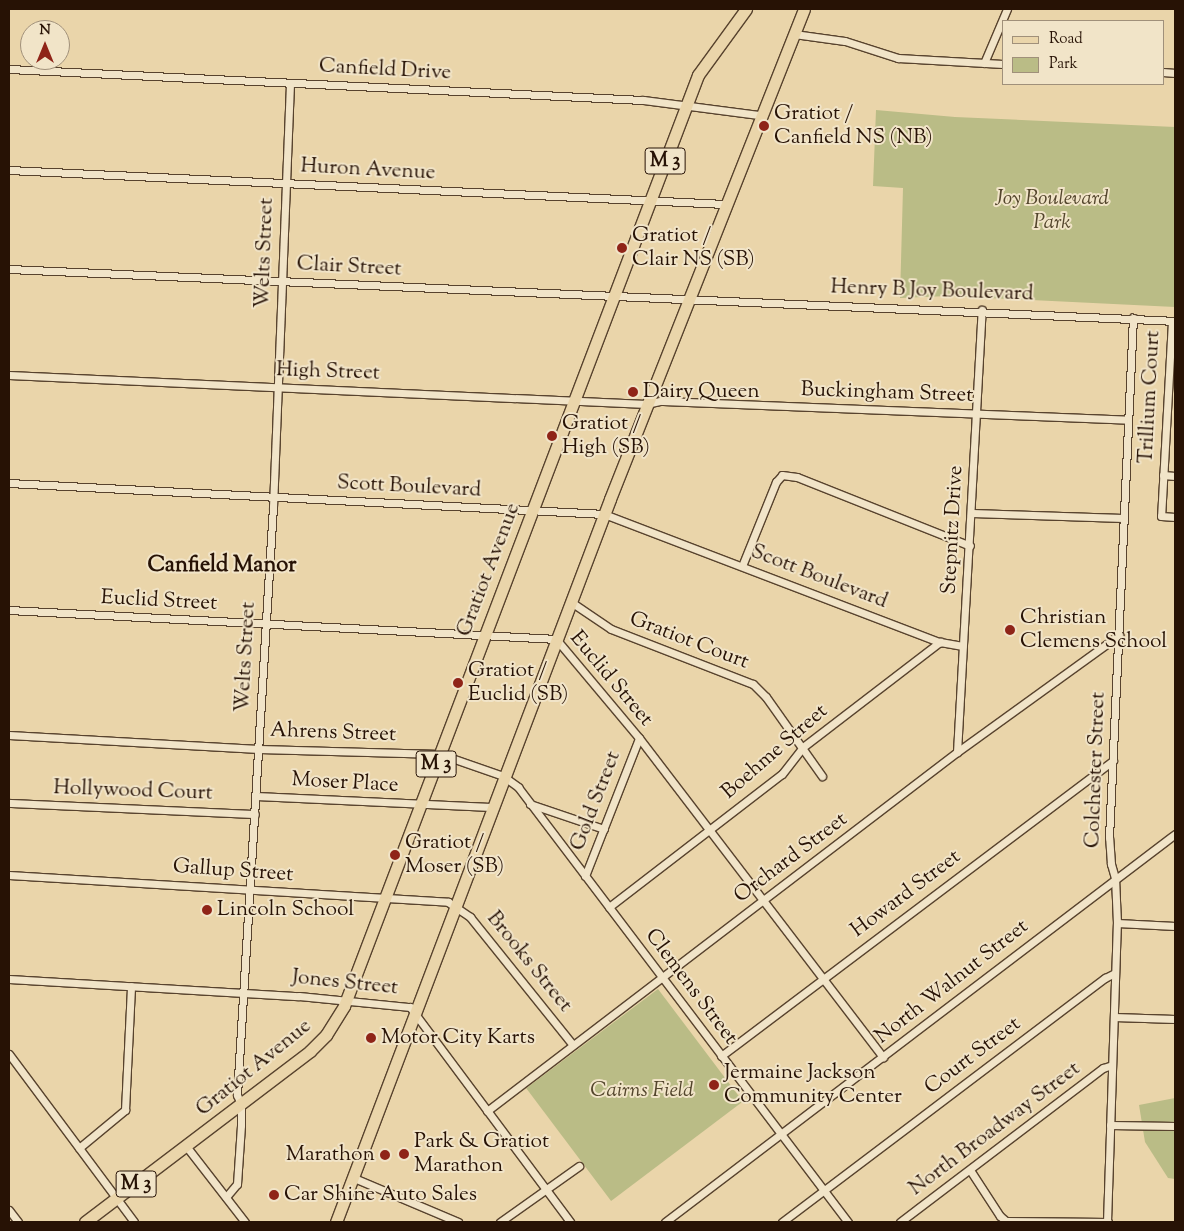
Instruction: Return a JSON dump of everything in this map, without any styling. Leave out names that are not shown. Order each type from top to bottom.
[{"type":"main road","name":"Gratiot Avenue","points":[[85,1222],[319,1043],[346,1001],[686,106],[706,60],[746,9]]},
{"type":"main road","points":[[336,1222],[491,807],[646,404],[759,115],[804,9]]},
{"type":"street","points":[[984,63],[1002,21]]},
{"type":"street","points":[[794,34],[845,41],[898,58],[1002,64]]},
{"type":"street","name":"Canfield Drive","points":[[9,69],[643,100],[759,115]]},
{"type":"street","name":"Welts Street","points":[[226,1197],[237,1184],[241,1104],[237,1095],[245,992],[273,499],[290,83]]},
{"type":"street","name":"Huron Avenue","points":[[9,170],[725,204]]},
{"type":"street","name":"Clair Street","points":[[9,269],[688,300]]},
{"type":"street","name":"Henry B Joy Boulevard","points":[[688,300],[982,310],[1173,321]]},
{"type":"street","name":"Stepnitz Drive","points":[[957,752],[982,310]]},
{"type":"street","name":"Colchester Street","points":[[1107,1222],[1117,922],[1116,878],[1111,864],[1110,838],[1126,420],[1133,318]]},
{"type":"street","name":"Trillium Court","points":[[1173,321],[1172,398],[1163,476],[1161,516],[1175,516]]},
{"type":"street","name":"High Street","points":[[9,375],[646,404]]},
{"type":"street","name":"Buckingham Street","points":[[646,404],[660,401],[1126,420]]},
{"type":"street","points":[[742,566],[782,475],[797,477],[970,546]]},
{"type":"street","name":"Trillium Court","points":[[1163,476],[1175,476]]},
{"type":"street","name":"Scott Boulevard","points":[[9,484],[273,499],[604,514],[940,642],[963,646]]},
{"type":"street","points":[[972,513],[1123,518]]},
{"type":"street","name":"Gratiot Court","points":[[571,602],[610,629],[753,684],[766,697],[822,776]]},
{"type":"street","name":"Euclid Street","points":[[9,610],[556,639],[639,738],[883,1057]]},
{"type":"street","name":"Orchard Street","points":[[487,1111],[957,752],[1119,635]]},
{"type":"street","name":"Boehme Street","points":[[609,907],[782,774],[803,747],[940,642]]},
{"type":"street","name":"Ahrens Street","points":[[9,735],[258,749],[440,754],[503,776]]},
{"type":"street","name":"Gold Street","points":[[585,876],[639,738]]},
{"type":"street","name":"Howard Street","points":[[721,1056],[1113,761]]},
{"type":"street","name":"Clemens Street","points":[[503,776],[518,787],[529,804],[848,1222]]},
{"type":"street","name":"Moser Place","points":[[256,796],[491,807]]},
{"type":"street","name":"Hollywood Court","points":[[9,803],[255,814]]},
{"type":"street","points":[[529,804],[604,829]]},
{"type":"street","name":"North Walnut Street","points":[[665,1222],[1175,834]]},
{"type":"street","name":"Gallup Street","points":[[9,874],[455,904]]},
{"type":"street","name":"Brooks Street","points":[[455,904],[470,917],[573,1045]]},
{"type":"street","points":[[1117,922],[1175,926]]},
{"type":"street","name":"Court Street","points":[[782,1222],[1097,983],[1115,973]]},
{"type":"street","name":"Jones Street","points":[[9,979],[245,992],[410,1007],[570,1222]]},
{"type":"street","points":[[79,1148],[125,1110],[130,986]]},
{"type":"street","points":[[1114,1017],[1175,1019]]},
{"type":"street","points":[[9,1054],[134,1222]]},
{"type":"street","name":"North Broadway Street","points":[[900,1222],[1103,1068],[1112,1065]]},
{"type":"street","points":[[1110,1125],[1175,1126]]},
{"type":"street","points":[[186,1146],[245,1222]]},
{"type":"street","points":[[500,1222],[579,1166]]},
{"type":"street","points":[[970,1170],[1000,1216],[1006,1221],[1107,1222]]},
{"type":"street","points":[[354,1178],[458,1222]]},
{"type":"street","points":[[9,1210],[18,1222]]},
{"type":"street","points":[[438,1213],[438,1222]]},
{"type":"green space","name":"Joy Boulevard Park","points":[[876,110],[955,117],[1175,127],[1175,307],[948,296],[900,298],[903,188],[873,186]]},
{"type":"green space","name":"Cairns Field","points":[[658,989],[743,1102],[611,1201],[526,1088]]},
{"type":"green space","points":[[1175,1098],[1175,1179],[1168,1178],[1145,1142],[1139,1105]]},
{"type":"place","name":"Gratiot / Canfield NS (NB)","points":[[764,126]]},
{"type":"place","name":"Gratiot / Clair NS (SB)","points":[[622,248]]},
{"type":"place","name":"Dairy Queen","points":[[633,392]]},
{"type":"place","name":"Gratiot / High (SB)","points":[[552,436]]},
{"type":"place","name":"Christian Clemens School","points":[[1010,630]]},
{"type":"place","name":"Gratiot / Euclid (SB)","points":[[458,683]]},
{"type":"place","name":"Gratiot / Moser (SB)","points":[[395,855]]},
{"type":"place","name":"Lincoln School","points":[[207,910]]},
{"type":"place","name":"Motor City Karts","points":[[371,1038]]},
{"type":"place","name":"Jermaine Jackson Community Center","points":[[714,1085]]},
{"type":"place","name":"Park & Gratiot Marathon","points":[[404,1154]]},
{"type":"place","name":"Marathon","points":[[385,1155]]},
{"type":"place","name":"Car Shine Auto Sales","points":[[274,1195]]},
{"type":"district","name":"Canfield Manor","points":[[222,567]]}]
